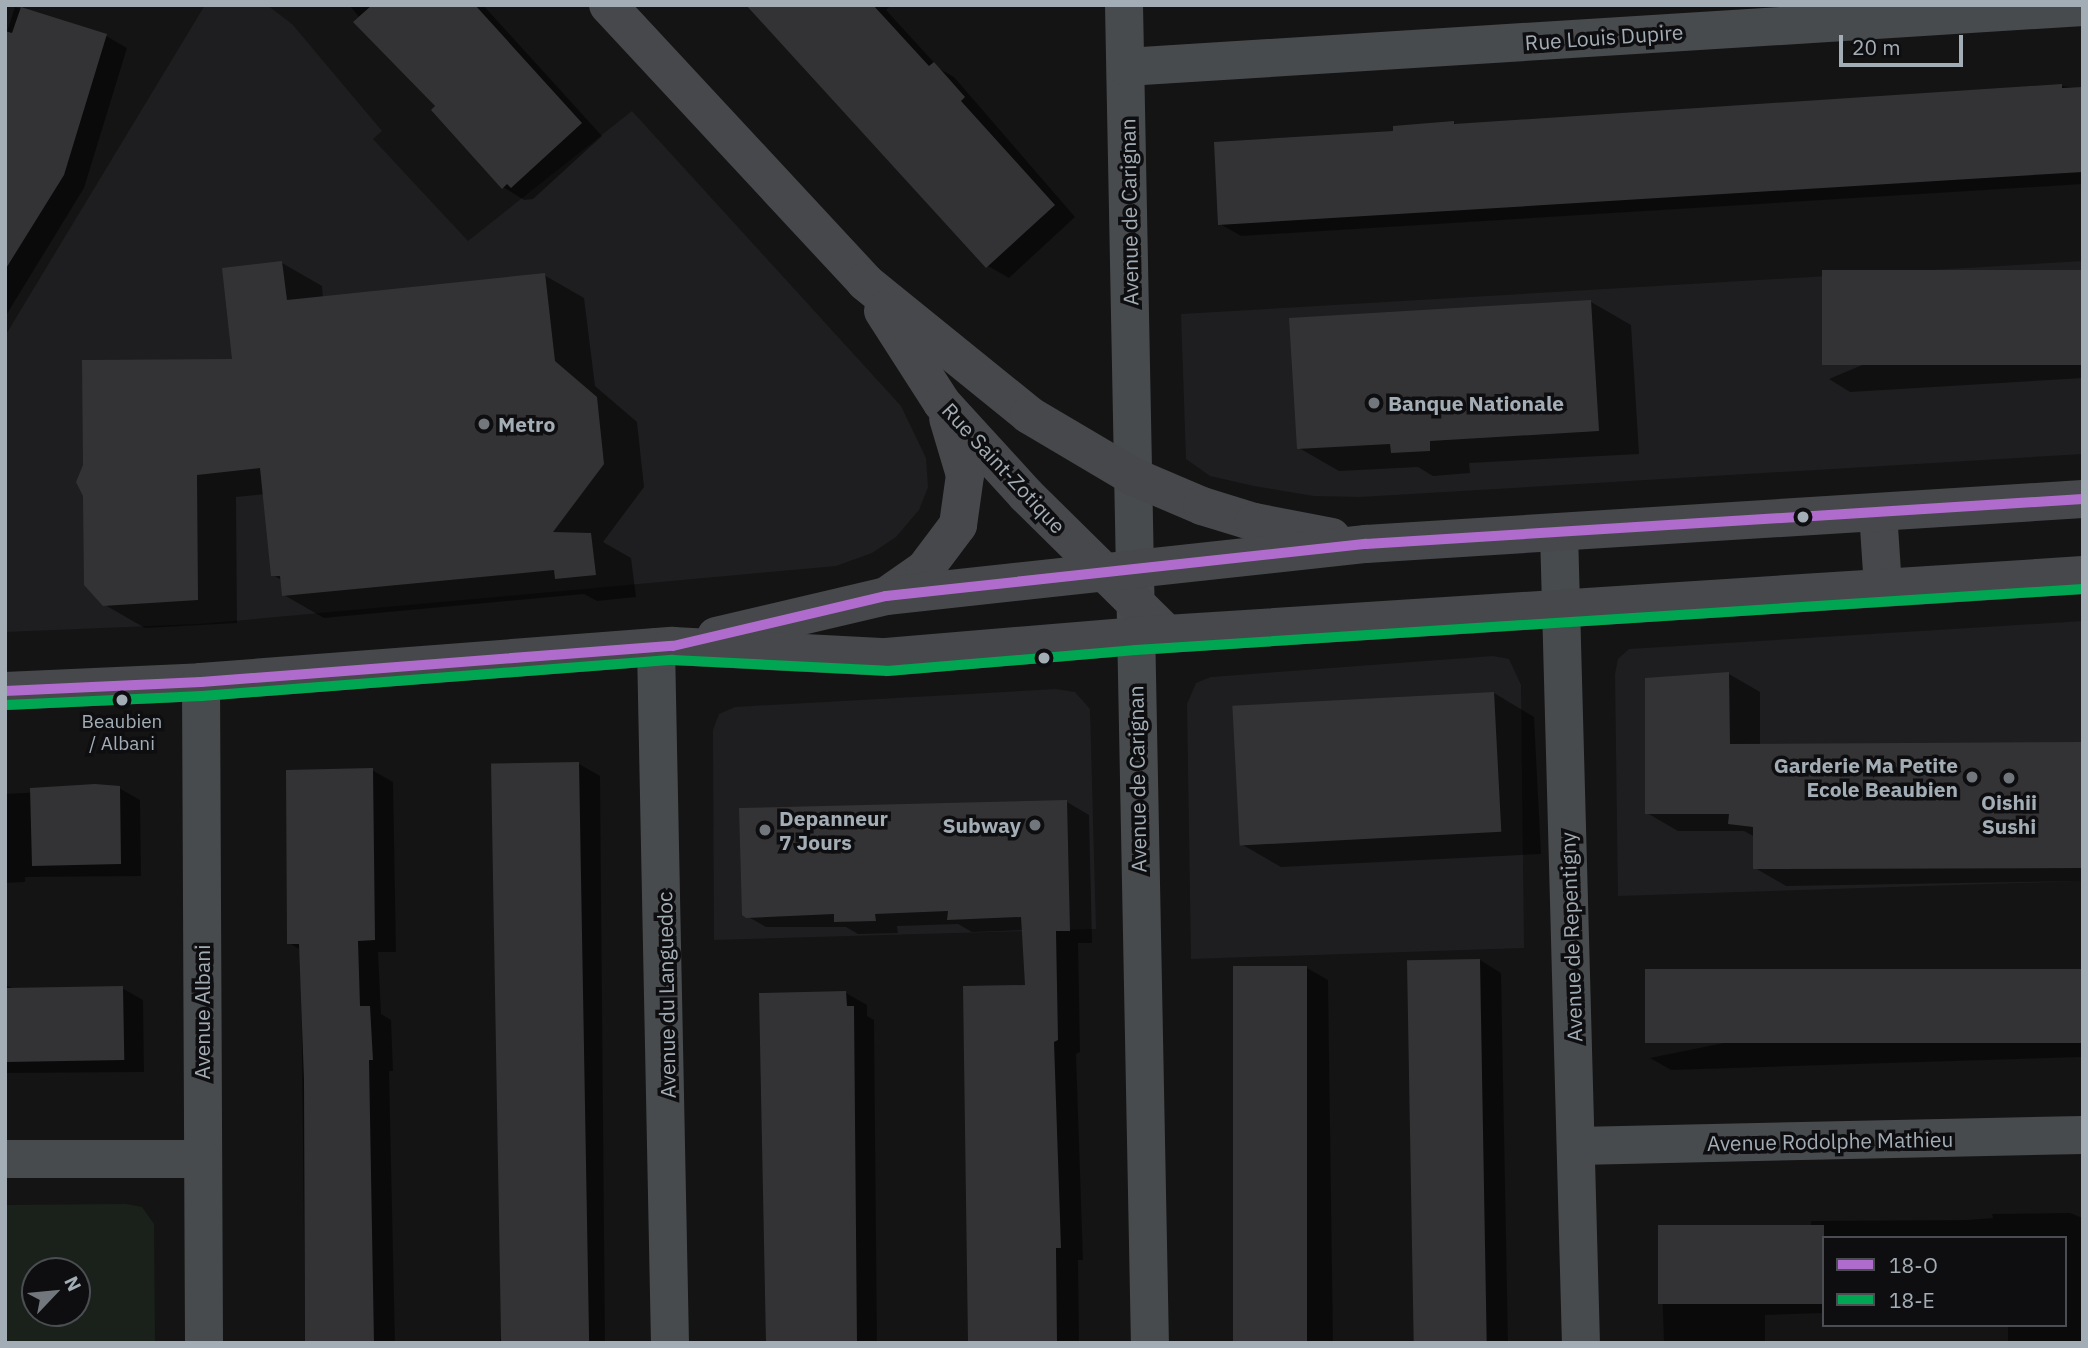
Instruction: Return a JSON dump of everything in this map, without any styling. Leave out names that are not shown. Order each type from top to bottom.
[{"type":"street","name":"Rue Saint-Zotique","points":[[608,5],[865,282],[1029,415],[1134,477],[1254,522],[1366,544]]},
{"type":"street","name":"Avenue de Carignan","points":[[1124,5],[1150,1343]]},
{"type":"street","name":"Rue Louis Dupire","points":[[1126,67],[2083,7]]},
{"type":"street","name":"Rue Saint-Zotique","points":[[865,282],[942,403],[1134,602]]},
{"type":"street","points":[[886,596],[925,569],[958,525],[965,475],[942,403]]},
{"type":"street","points":[[5,691],[201,681],[664,647],[886,657],[1134,602],[1205,564],[1366,544],[2083,499]]},
{"type":"street","points":[[1878,512],[1883,587]]},
{"type":"street","name":"Avenue de Repentigny","points":[[1559,532],[1581,1343]]},
{"type":"street","points":[[664,647],[886,596],[1561,607],[2083,575]]},
{"type":"street","name":"Avenue du Languedoc","points":[[664,647],[670,1343]]},
{"type":"street","name":"Avenue Albani","points":[[201,681],[204,1343]]},
{"type":"street","name":"Avenue Rodolphe Mathieu","points":[[1577,1146],[2083,1135]]},
{"type":"street","points":[[5,1159],[202,1159]]},
{"type":"shaded area","points":[[205,5],[267,5],[292,24],[382,131],[373,139],[468,241],[632,111],[901,406],[926,458],[928,487],[919,510],[896,537],[872,553],[836,566],[200,624],[5,632],[5,336]]},
{"type":"shaded area","points":[[2083,261],[2083,454],[1360,497],[1314,496],[1254,486],[1210,476],[1186,459],[1181,314]]},
{"type":"shaded area","points":[[2083,621],[2083,881],[1618,896],[1615,674],[1618,659],[1629,649]]},
{"type":"shaded area","points":[[1493,656],[1509,659],[1521,685],[1524,948],[1191,959],[1187,704],[1196,683],[1211,677]]},
{"type":"shaded area","points":[[1056,689],[1075,692],[1090,709],[1096,929],[714,940],[713,730],[719,714],[735,707]]},
{"type":"shaded area","points":[[126,1204],[142,1207],[154,1224],[155,1343],[5,1343],[5,1205]]},
{"type":"building","points":[[372,5],[475,5],[582,123],[511,188],[507,184],[502,189],[431,110],[435,106],[353,22]]},
{"type":"building","points":[[746,5],[873,5],[929,66],[934,62],[965,97],[961,101],[1055,205],[986,268]]},
{"type":"building","points":[[21,7],[107,34],[64,175],[5,270],[5,31],[12,33]]},
{"type":"building","points":[[2062,84],[2062,88],[2083,87],[2083,172],[1218,225],[1214,142],[1393,131],[1393,126],[1454,121],[1454,124]]},
{"type":"building","points":[[282,261],[287,300],[545,273],[555,361],[597,397],[604,464],[553,532],[591,533],[596,575],[555,579],[554,570],[282,596],[280,576],[271,576],[260,468],[197,475],[198,600],[103,606],[84,585],[83,496],[76,482],[83,465],[82,360],[232,359],[222,268]]},
{"type":"building","points":[[1822,270],[2083,270],[2083,365],[1822,365]]},
{"type":"building","points":[[1591,300],[1599,431],[1430,441],[1430,451],[1391,453],[1390,444],[1297,449],[1289,318]]},
{"type":"building","points":[[1729,672],[1730,744],[2083,742],[2083,868],[1753,869],[1753,827],[1728,824],[1729,814],[1645,814],[1645,678]]},
{"type":"building","points":[[1494,692],[1501,832],[1240,846],[1232,706]]},
{"type":"building","points":[[579,762],[589,1343],[501,1343],[491,764]]},
{"type":"building","points":[[373,768],[375,940],[358,941],[360,1006],[370,1006],[373,1060],[369,1060],[374,1343],[305,1343],[304,1080],[299,944],[287,944],[286,770]]},
{"type":"building","points":[[95,784],[120,786],[121,864],[32,866],[30,788]]},
{"type":"building","points":[[1067,800],[1070,931],[1056,931],[1058,1040],[1054,1042],[1061,1248],[1056,1248],[1057,1343],[968,1343],[963,986],[1025,985],[1021,917],[947,920],[948,911],[875,914],[876,921],[834,922],[834,914],[746,918],[742,915],[739,808]]},
{"type":"building","points":[[1480,959],[1487,1343],[1414,1343],[1407,960]]},
{"type":"building","points":[[1233,966],[1307,966],[1307,1343],[1233,1343]]},
{"type":"building","points":[[1645,969],[2083,969],[2083,1043],[1645,1043]]},
{"type":"building","points":[[123,986],[124,1060],[6,1062],[5,988]]},
{"type":"building","points":[[846,991],[847,1006],[854,1006],[857,1343],[766,1343],[759,993]]},
{"type":"building","points":[[1658,1225],[1824,1225],[1822,1304],[1658,1304]]},
{"type":"transit line","name":"18-O","points":[[5,691],[201,682],[673,646],[886,596],[1366,544],[2083,499]]},
{"type":"transit line","name":"18-E","points":[[6,705],[202,696],[673,660],[887,671],[1136,650],[2083,589]]},
{"type":"place","name":"Banque Nationale","points":[[1374,403]]},
{"type":"place","name":"Metro","points":[[484,424]]},
{"type":"place","name":"Beaubien / Albani","points":[[122,700]]},
{"type":"place","name":"Garderie Ma Petite Ecole Beaubien","points":[[1972,777]]},
{"type":"place","name":"Oishii Sushi","points":[[2009,778]]},
{"type":"place","name":"Subway","points":[[1035,825]]},
{"type":"place","name":"Depanneur 7 Jours","points":[[765,830]]}]
